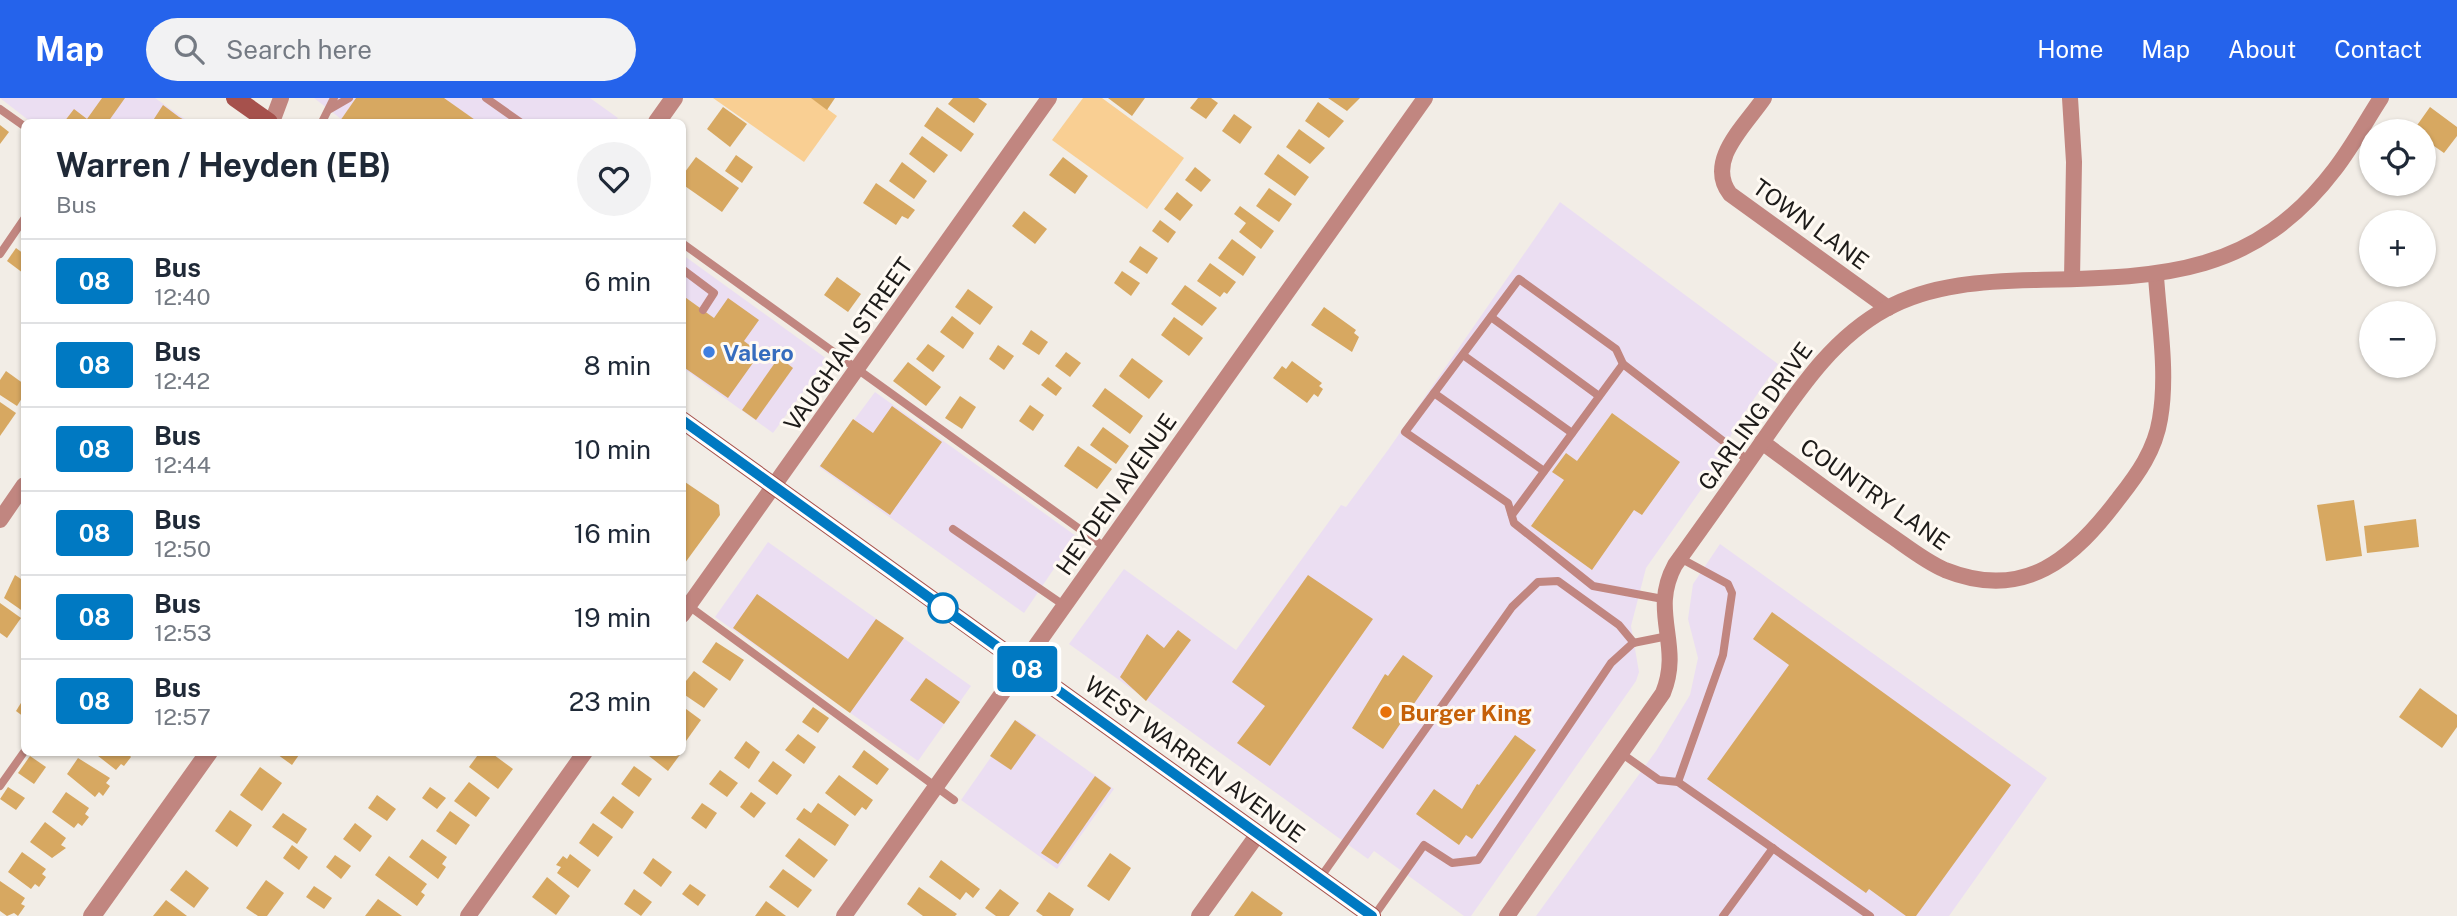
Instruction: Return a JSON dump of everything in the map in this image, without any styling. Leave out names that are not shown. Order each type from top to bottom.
[{"type":"main road","points":[[235,98],[266,119]]},
{"type":"main road","name":"WEST WARREN AVENUE","points":[[686,423],[1373,916]]},
{"type":"street","points":[[271,119],[281,98]]},
{"type":"street","points":[[659,119],[674,98]]},
{"type":"street","name":"VAUGHAN STREET","points":[[686,606],[775,486],[1049,98]]},
{"type":"street","name":"HEYDEN AVENUE","points":[[844,916],[1425,98]]},
{"type":"street","name":"TOWN LANE","points":[[1764,98],[1725,151],[1720,164],[1724,186],[1730,194],[1888,308]]},
{"type":"street","points":[[2070,98],[2074,162],[2072,279]]},
{"type":"street","name":"GARLING DRIVE","points":[[1507,916],[1666,685],[1671,662],[1663,599],[1667,579],[1825,356],[1852,331],[1888,308],[1926,293],[1972,284],[2156,276],[2200,267],[2230,255],[2266,235],[2298,210],[2337,167],[2381,98]]},
{"type":"street","name":"COUNTRY LANE","points":[[1762,442],[1866,518],[1944,570],[1970,578],[1998,580],[2046,569],[2070,555],[2090,537],[2138,474],[2154,442],[2162,397],[2156,276]]},
{"type":"street","points":[[0,520],[21,489]]},
{"type":"street","points":[[92,916],[206,756]]},
{"type":"street","points":[[468,916],[582,756]]},
{"type":"street","points":[[1199,916],[1258,834]]},
{"type":"lane","points":[[324,119],[334,98]]},
{"type":"lane","points":[[329,109],[349,98]]},
{"type":"lane","points":[[486,98],[516,119]]},
{"type":"lane","points":[[0,109],[21,124]]},
{"type":"lane","points":[[0,254],[21,223]]},
{"type":"lane","points":[[686,246],[1106,548]]},
{"type":"lane","points":[[686,272],[714,293],[703,310]]},
{"type":"lane","points":[[1663,599],[1593,586],[1555,559],[1514,523],[1508,503],[1405,432],[1519,279],[1616,349],[1623,364],[1749,461]]},
{"type":"lane","points":[[1490,317],[1599,396]]},
{"type":"lane","points":[[1463,355],[1572,433]]},
{"type":"lane","points":[[1512,515],[1623,364]]},
{"type":"lane","points":[[1434,393],[1544,471]]},
{"type":"lane","points":[[953,529],[1065,606]]},
{"type":"lane","points":[[1678,782],[1723,655],[1732,593],[1728,584],[1680,558]]},
{"type":"lane","points":[[1320,878],[1477,654],[1512,607],[1538,582],[1558,581],[1619,625],[1634,643]]},
{"type":"lane","points":[[686,608],[954,800]]},
{"type":"lane","points":[[1373,916],[1424,845],[1452,863],[1478,860],[1611,663],[1634,643],[1668,636]]},
{"type":"lane","points":[[1621,753],[1660,780],[1678,782],[1870,916]]},
{"type":"lane","points":[[0,786],[21,755]]},
{"type":"lane","points":[[1723,916],[1773,848]]},
{"type":"shaded area","points":[[0,98],[155,98],[185,119],[27,119]]},
{"type":"shaded area","points":[[314,98],[590,98],[618,118],[617,119],[341,119]]},
{"type":"shaded area","points":[[713,98],[812,98],[837,116],[804,162]]},
{"type":"shaded area","points":[[1083,98],[1102,98],[1184,158],[1147,209],[1052,140]]},
{"type":"shaded area","points":[[1560,202],[1778,364],[1734,428],[1719,464],[1646,568],[1631,626],[1639,672],[1636,681],[1471,916],[1464,916],[1374,851],[1368,859],[1069,644],[1124,569],[1236,650],[1341,505],[1346,507],[1388,450]]},
{"type":"shaded area","points":[[686,257],[827,359],[773,433],[686,370]]},
{"type":"shaded area","points":[[875,392],[1076,536],[1024,613],[819,467]]},
{"type":"shaded area","points":[[768,542],[971,686],[918,761],[715,617]]},
{"type":"shaded area","points":[[1720,544],[2047,778],[1949,916],[1536,916],[1656,751],[1690,695],[1698,658],[1688,619],[1693,584]]},
{"type":"shaded area","points":[[1017,720],[1114,789],[1057,869],[961,800]]},
{"type":"building","points":[[102,98],[125,98],[110,119],[87,119]]},
{"type":"building","points":[[356,98],[444,98],[474,119],[341,119]]},
{"type":"building","points":[[811,98],[835,98],[827,110]]},
{"type":"building","points":[[953,98],[978,98],[987,104],[974,123],[948,104]]},
{"type":"building","points":[[1108,98],[1145,98],[1132,116]]},
{"type":"building","points":[[1198,98],[1211,98],[1218,103],[1206,119],[1190,108]]},
{"type":"building","points":[[1328,98],[1360,98],[1347,111]]},
{"type":"building","points":[[1318,102],[1344,121],[1329,138],[1305,121]]},
{"type":"building","points":[[163,105],[183,119],[154,119]]},
{"type":"building","points":[[723,107],[747,124],[730,147],[707,129]]},
{"type":"building","points":[[937,107],[974,134],[961,152],[924,126]]},
{"type":"building","points":[[2430,107],[2457,127],[2457,136],[2444,153],[2436,147],[2436,119],[2422,119]]},
{"type":"building","points":[[74,109],[87,119],[66,119]]},
{"type":"building","points":[[1234,114],[1252,127],[1240,144],[1222,131]]},
{"type":"building","points":[[0,125],[9,132],[0,144]]},
{"type":"building","points":[[1299,129],[1325,148],[1310,164],[1286,147]]},
{"type":"building","points":[[922,136],[948,155],[934,173],[909,154]]},
{"type":"building","points":[[1278,154],[1309,177],[1295,196],[1264,174]]},
{"type":"building","points":[[736,155],[753,167],[742,183],[725,171]]},
{"type":"building","points":[[696,157],[739,188],[722,212],[686,187],[686,171]]},
{"type":"building","points":[[1063,157],[1088,176],[1075,194],[1049,175]]},
{"type":"building","points":[[902,162],[927,181],[914,199],[889,181]]},
{"type":"building","points":[[1195,167],[1211,180],[1201,192],[1185,180]]},
{"type":"building","points":[[876,183],[915,210],[908,219],[902,216],[896,225],[863,203]]},
{"type":"building","points":[[1269,188],[1292,204],[1279,222],[1256,206]]},
{"type":"building","points":[[1177,192],[1193,205],[1180,221],[1164,209]]},
{"type":"building","points":[[1240,206],[1274,231],[1261,249],[1239,232],[1246,223],[1234,214]]},
{"type":"building","points":[[1024,211],[1047,229],[1035,244],[1012,226]]},
{"type":"building","points":[[1160,220],[1176,232],[1168,243],[1152,231]]},
{"type":"building","points":[[1232,239],[1256,257],[1243,276],[1218,258]]},
{"type":"building","points":[[1140,246],[1158,258],[1147,274],[1129,262]]},
{"type":"building","points":[[16,248],[21,252],[21,272],[7,261]]},
{"type":"building","points":[[1210,263],[1236,282],[1227,294],[1224,292],[1220,297],[1197,281]]},
{"type":"building","points":[[1122,271],[1140,283],[1131,296],[1114,283]]},
{"type":"building","points":[[837,277],[861,294],[848,312],[824,295]]},
{"type":"building","points":[[1185,285],[1217,308],[1202,326],[1171,304]]},
{"type":"building","points":[[968,289],[993,307],[980,325],[955,307]]},
{"type":"building","points":[[686,298],[714,318],[728,298],[759,320],[744,341],[760,353],[728,398],[686,369]]},
{"type":"building","points":[[1324,307],[1356,330],[1354,333],[1359,337],[1352,352],[1311,325]]},
{"type":"building","points":[[952,316],[974,333],[963,349],[940,332]]},
{"type":"building","points":[[1174,317],[1203,338],[1189,356],[1161,335]]},
{"type":"building","points":[[1031,330],[1048,342],[1039,355],[1022,344]]},
{"type":"building","points":[[928,344],[945,356],[933,372],[916,359]]},
{"type":"building","points":[[998,345],[1014,356],[1004,370],[989,359]]},
{"type":"building","points":[[1066,352],[1081,363],[1070,377],[1055,366]]},
{"type":"building","points":[[779,357],[793,368],[756,420],[742,410]]},
{"type":"building","points":[[1132,358],[1163,381],[1149,399],[1119,376]]},
{"type":"building","points":[[1292,361],[1322,383],[1319,386],[1323,389],[1318,397],[1314,394],[1307,403],[1273,378],[1282,366],[1286,369]]},
{"type":"building","points":[[908,362],[941,387],[926,406],[893,381]]},
{"type":"building","points":[[6,371],[21,382],[21,400],[17,406],[0,395],[0,380]]},
{"type":"building","points":[[1048,377],[1062,388],[1056,396],[1041,385]]},
{"type":"building","points":[[1105,388],[1143,416],[1130,434],[1092,406]]},
{"type":"building","points":[[960,396],[976,407],[962,429],[945,418]]},
{"type":"building","points":[[0,402],[16,413],[0,436]]},
{"type":"building","points":[[1030,405],[1044,415],[1033,431],[1019,421]]},
{"type":"building","points":[[892,406],[942,442],[890,515],[820,466],[853,419],[873,433]]},
{"type":"building","points":[[1612,413],[1680,462],[1642,515],[1634,510],[1592,570],[1531,526],[1564,480],[1552,472],[1566,453],[1577,461]]},
{"type":"building","points":[[1103,427],[1129,446],[1116,464],[1090,445]]},
{"type":"building","points":[[1078,446],[1112,469],[1097,489],[1064,466]]},
{"type":"building","points":[[686,483],[719,505],[720,515],[686,562]]},
{"type":"building","points":[[2354,500],[2362,556],[2326,561],[2317,505]]},
{"type":"building","points":[[2416,519],[2419,547],[2367,553],[2364,526]]},
{"type":"building","points":[[15,575],[21,579],[21,610],[4,598]]},
{"type":"building","points":[[1308,575],[1373,619],[1270,766],[1237,743],[1265,706],[1232,682]]},
{"type":"building","points":[[757,594],[848,659],[876,619],[904,638],[850,713],[733,628]]},
{"type":"building","points":[[0,603],[21,618],[7,638],[0,633]]},
{"type":"building","points":[[1772,612],[2011,785],[1916,916],[1906,916],[1869,889],[1866,893],[1707,779],[1789,665],[1753,639]]},
{"type":"building","points":[[1178,630],[1191,640],[1146,701],[1120,677],[1147,634],[1164,648]]},
{"type":"building","points":[[716,642],[744,660],[730,681],[702,662]]},
{"type":"building","name":"Burger King","points":[[1403,655],[1433,676],[1383,749],[1352,728],[1385,674],[1388,676]]},
{"type":"building","points":[[694,671],[718,689],[704,708],[686,696],[686,681]]},
{"type":"building","points":[[926,678],[960,702],[944,724],[910,700]]},
{"type":"building","points":[[2420,688],[2457,715],[2457,727],[2442,748],[2399,717]]},
{"type":"building","points":[[813,707],[829,718],[818,733],[802,722]]},
{"type":"building","points":[[686,709],[701,720],[686,741]]},
{"type":"building","points":[[1015,720],[1036,735],[1011,770],[990,756]]},
{"type":"building","points":[[798,734],[816,747],[804,764],[785,750]]},
{"type":"building","points":[[1515,735],[1536,750],[1472,839],[1466,835],[1459,845],[1416,814],[1434,789],[1462,809],[1477,784],[1479,785]]},
{"type":"building","points":[[746,741],[760,752],[749,769],[734,758]]},
{"type":"building","points":[[864,750],[889,769],[877,785],[852,767]]},
{"type":"building","points":[[30,756],[46,767],[34,784],[18,773]]},
{"type":"building","points":[[98,756],[130,756],[124,766],[121,764],[116,770]]},
{"type":"building","points":[[280,756],[298,756],[292,765]]},
{"type":"building","points":[[477,756],[495,756],[513,769],[498,789],[469,767]]},
{"type":"building","points":[[649,756],[679,756],[668,771]]},
{"type":"building","points":[[78,758],[110,778],[106,783],[110,786],[103,796],[99,792],[95,797],[67,774]]},
{"type":"building","points":[[773,761],[792,775],[777,795],[758,781]]},
{"type":"building","points":[[634,766],[652,779],[639,797],[621,784]]},
{"type":"building","points":[[260,767],[282,783],[262,811],[240,795]]},
{"type":"building","points":[[720,770],[738,783],[727,797],[709,784]]},
{"type":"building","points":[[839,775],[873,800],[866,810],[862,807],[855,816],[825,793]]},
{"type":"building","points":[[1095,776],[1111,788],[1058,864],[1041,853]]},
{"type":"building","points":[[469,782],[490,798],[476,817],[454,801]]},
{"type":"building","points":[[8,787],[25,798],[16,810],[0,799]]},
{"type":"building","points":[[430,787],[446,798],[437,809],[422,798]]},
{"type":"building","points":[[66,792],[89,808],[85,814],[89,817],[82,826],[78,823],[74,828],[52,812]]},
{"type":"building","points":[[751,792],[766,803],[754,818],[740,807]]},
{"type":"building","points":[[377,795],[396,809],[387,821],[368,808]]},
{"type":"building","points":[[613,796],[634,812],[622,829],[600,813]]},
{"type":"building","points":[[702,803],[717,813],[706,829],[691,818]]},
{"type":"building","points":[[818,803],[849,825],[835,846],[796,819],[804,808],[811,813]]},
{"type":"building","points":[[230,810],[252,825],[237,847],[215,831]]},
{"type":"building","points":[[450,811],[470,825],[456,845],[436,831]]},
{"type":"building","points":[[283,813],[307,829],[297,844],[272,827]]},
{"type":"building","points":[[45,822],[66,838],[61,845],[66,848],[52,858],[30,842]]},
{"type":"building","points":[[355,823],[372,836],[360,852],[343,839]]},
{"type":"building","points":[[593,823],[613,837],[598,857],[579,843]]},
{"type":"building","points":[[799,838],[828,860],[814,878],[785,856]]},
{"type":"building","points":[[422,839],[447,857],[442,864],[446,867],[438,879],[409,857]]},
{"type":"building","points":[[292,845],[308,857],[299,870],[283,858]]},
{"type":"building","points":[[22,852],[46,869],[42,874],[46,877],[39,887],[35,884],[31,889],[8,872]]},
{"type":"building","points":[[1110,853],[1131,868],[1109,901],[1087,886]]},
{"type":"building","points":[[570,854],[591,870],[578,888],[557,873],[561,867],[556,865],[563,856],[567,859]]},
{"type":"building","points":[[335,855],[351,866],[341,879],[326,867]]},
{"type":"building","points":[[389,856],[427,884],[421,892],[425,895],[417,906],[375,875]]},
{"type":"building","points":[[653,858],[672,872],[661,887],[643,873]]},
{"type":"building","points":[[941,860],[980,889],[973,898],[966,892],[960,900],[929,877]]},
{"type":"building","points":[[783,869],[812,890],[798,908],[769,887]]},
{"type":"building","points":[[186,870],[209,888],[194,908],[170,890]]},
{"type":"building","points":[[547,877],[570,896],[556,915],[532,897]]},
{"type":"building","points":[[266,880],[284,893],[267,916],[258,916],[246,908]]},
{"type":"building","points":[[0,881],[25,898],[21,904],[25,906],[18,916],[14,913],[7,916],[0,911]]},
{"type":"building","points":[[690,884],[706,895],[698,906],[682,894]]},
{"type":"building","points":[[314,886],[332,898],[324,909],[306,897]]},
{"type":"building","points":[[919,887],[957,914],[923,916],[907,904]]},
{"type":"building","points":[[634,889],[652,902],[641,916],[624,904]]},
{"type":"building","points":[[1000,889],[1019,903],[1009,916],[996,916],[985,908]]},
{"type":"building","points":[[1252,891],[1283,913],[1281,916],[1234,916]]},
{"type":"building","points":[[1049,892],[1074,909],[1070,916],[1043,916],[1036,911]]},
{"type":"building","points":[[378,899],[402,916],[365,916]]},
{"type":"building","points":[[166,900],[187,916],[153,916]]},
{"type":"building","points":[[766,901],[786,916],[755,916]]},
{"type":"bus line","name":"08","points":[[686,423],[1372,916]]},
{"type":"place","name":"Valero","points":[[709,352]]},
{"type":"place","name":"Burger King","points":[[1386,712]]}]
